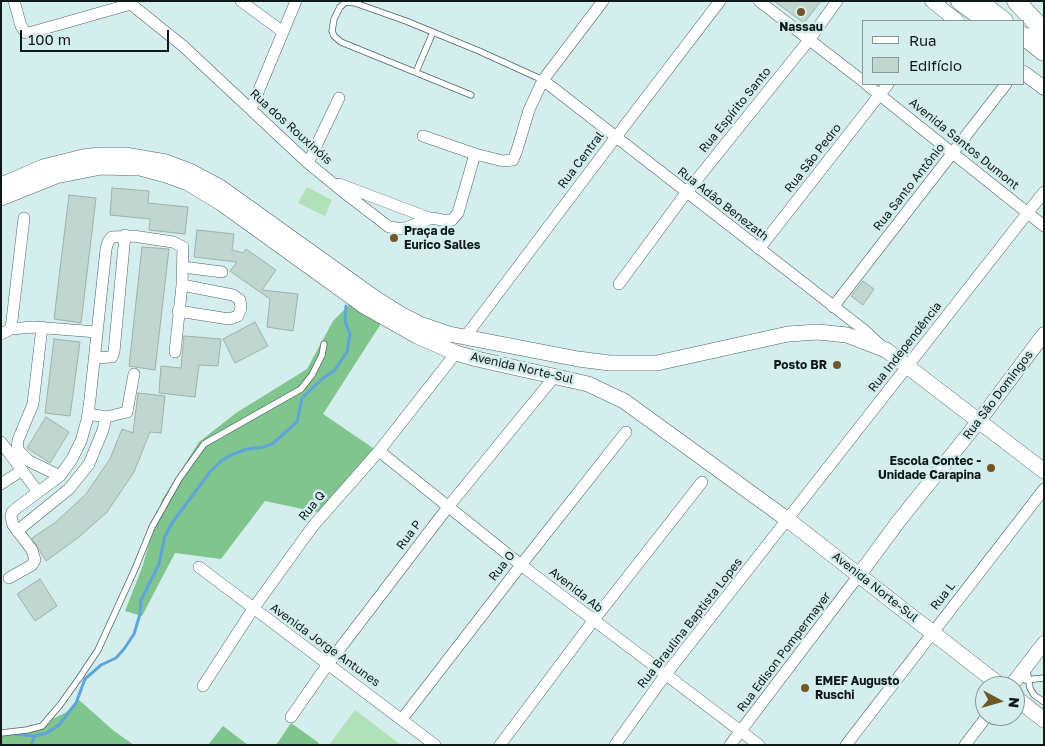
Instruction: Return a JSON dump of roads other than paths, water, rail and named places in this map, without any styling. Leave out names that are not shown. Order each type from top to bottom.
[{"type":"main road","points":[[960,1],[986,20]]},
{"type":"main road","points":[[978,1],[1003,20]]},
{"type":"main road","points":[[1016,1],[1044,31]]},
{"type":"main road","points":[[1025,37],[1044,52]]},
{"type":"main road","points":[[1025,50],[1044,64]]},
{"type":"main road","name":"Avenida Norte-Sul","points":[[1,185],[43,167],[83,157],[124,155],[166,162],[192,172],[220,187],[355,284],[402,315],[434,330],[578,359],[626,364],[670,361],[801,333],[818,332],[847,335],[886,350],[1044,471]]},
{"type":"main road","name":"Avenida Norte-Sul","points":[[1,198],[56,176],[86,169],[126,167],[166,175],[188,183],[216,200],[386,319],[417,336],[456,352],[494,364],[588,384],[624,400],[788,520],[932,632],[1003,676]]},
{"type":"main road","points":[[1025,705],[1044,720]]},
{"type":"street","points":[[14,1],[21,26],[26,33],[129,3]]},
{"type":"street","points":[[241,1],[284,32]]},
{"type":"street","points":[[251,109],[296,1]]},
{"type":"street","points":[[423,136],[476,154],[503,161],[513,160],[529,110],[543,80],[603,1]]},
{"type":"street","name":"Rua Central","points":[[466,337],[720,1]]},
{"type":"street","name":"Avenida Santos Dumont","points":[[759,1],[862,81]]},
{"type":"street","name":"Rua Espírito Santo","points":[[619,284],[686,193],[838,1]]},
{"type":"street","points":[[932,1],[948,19]]},
{"type":"street","name":"Rua dos Rouxinóis","points":[[129,3],[183,46],[308,163],[382,222],[393,228],[403,229],[429,218],[452,220],[458,213],[476,154]]},
{"type":"street","points":[[1025,74],[1044,88]]},
{"type":"street","name":"Rua Adão Benezath","points":[[543,80],[864,330],[886,350]]},
{"type":"street","name":"Avenida Santos Dumont","points":[[868,85],[1044,226]]},
{"type":"street","name":"Rua São Pedro","points":[[759,249],[887,85]]},
{"type":"street","name":"Rua Santo Antônio","points":[[833,307],[1005,85]]},
{"type":"street","points":[[308,163],[339,98]]},
{"type":"street","points":[[330,181],[429,218]]},
{"type":"street","name":"Rua Independência","points":[[788,520],[1044,192]]},
{"type":"street","points":[[24,218],[6,331],[42,327],[97,332]]},
{"type":"street","points":[[94,358],[112,357],[114,352],[125,235]]},
{"type":"street","points":[[9,578],[32,564],[35,560],[32,550],[17,531],[12,521],[12,512],[60,476],[72,459],[88,414],[106,245],[112,237],[125,235],[173,242],[181,245],[184,250],[175,352]]},
{"type":"street","points":[[183,267],[222,272]]},
{"type":"street","points":[[178,311],[232,319],[240,314],[242,304],[233,295],[182,285]]},
{"type":"street","points":[[42,327],[33,404],[18,440],[18,449],[28,461],[60,476]]},
{"type":"street","name":"Rua São Domingos","points":[[859,575],[1044,334]]},
{"type":"street","name":"Rua Q","points":[[203,686],[253,609],[313,526],[380,451],[456,352]]},
{"type":"street","points":[[88,414],[106,417],[127,412],[134,374]]},
{"type":"street","name":"Rua P","points":[[291,717],[328,664],[448,507],[555,376]]},
{"type":"street","points":[[17,531],[69,489],[89,464],[103,430],[106,417]]},
{"type":"street","name":"Rua O","points":[[402,719],[626,432]]},
{"type":"street","points":[[1,442],[38,492]]},
{"type":"street","name":"Avenida Ab","points":[[380,451],[521,565],[759,745]]},
{"type":"street","points":[[1,484],[21,471]]},
{"type":"street","points":[[500,745],[593,620],[702,482]]},
{"type":"street","name":"Rua L","points":[[846,745],[1044,489]]},
{"type":"street","name":"Rua Braulina Baptista Lopes","points":[[614,745],[666,674],[788,520]]},
{"type":"street","name":"Avenida Jorge Antunes","points":[[199,567],[435,745]]},
{"type":"street","name":"Rua Edison Pompermayer","points":[[730,745],[859,575]]},
{"type":"street","points":[[1019,676],[1042,647]]},
{"type":"street","points":[[965,745],[979,726]]},
{"type":"lane","points":[[472,95],[341,42],[334,36],[332,31],[334,19],[342,4],[350,2],[433,32],[543,80]]},
{"type":"lane","points":[[416,72],[433,32]]},
{"type":"lane","points":[[1,733],[42,726],[75,684],[98,650],[152,527],[179,479],[204,444],[301,388],[312,375],[322,355],[324,344]]},
{"type":"lane","points":[[1025,681],[1044,678]]},
{"type":"lane","points":[[1025,689],[1044,702]]},
{"type":"waterway","points":[[12,734],[35,736],[47,733],[59,725],[76,703],[85,679],[101,665],[116,658],[124,649],[134,634],[140,614],[141,600],[159,564],[165,536],[172,523],[210,472],[221,461],[247,449],[272,444],[297,422],[302,398],[322,379],[334,371],[347,352],[350,334],[345,321],[346,306]]},
{"type":"waterway","points":[[31,745],[35,736]]},
{"type":"place","name":"Nassau","points":[[801,12]]},
{"type":"place","name":"Praça de Eurico Salles","points":[[394,238]]},
{"type":"place","name":"Posto BR","points":[[837,365]]},
{"type":"place","name":"Escola Contec - Unidade Carapina","points":[[991,468]]},
{"type":"place","name":"EMEF Augusto Ruschi","points":[[805,688]]}]
